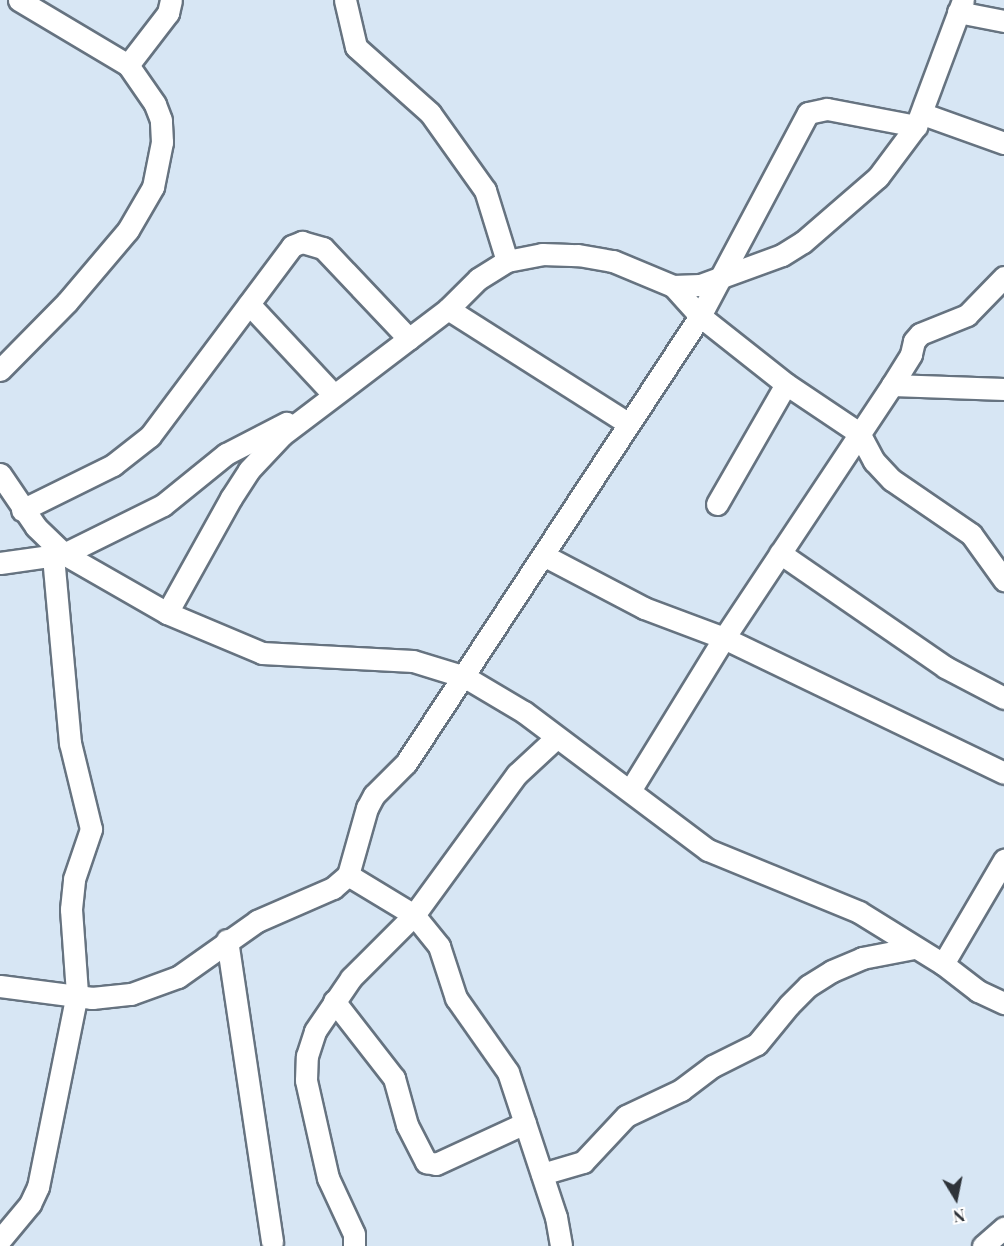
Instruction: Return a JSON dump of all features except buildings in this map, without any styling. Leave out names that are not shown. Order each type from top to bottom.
[{"type":"street","points":[[0,370],[128,230],[153,187],[160,161],[161,120],[128,66],[19,0]]},
{"type":"street","points":[[128,66],[168,13],[171,0]]},
{"type":"street","points":[[345,0],[356,47],[430,113],[485,190],[507,261]]},
{"type":"street","points":[[673,286],[720,280],[782,255],[802,242],[878,177],[920,120],[960,6],[1004,21]]},
{"type":"street","points":[[0,986],[77,993],[108,999],[159,985],[178,976],[257,921],[333,888],[348,875],[374,795],[406,763],[465,677],[700,316],[808,113],[827,109],[920,120],[1004,143]]},
{"type":"street","points":[[22,510],[134,451],[150,436],[292,246],[314,244],[323,248],[409,339]]},
{"type":"street","points":[[2,566],[58,555],[163,505],[226,454],[306,413],[333,394],[448,309],[478,279],[507,261],[542,254],[578,255],[613,261],[673,286],[700,316],[786,384],[859,433],[874,461],[892,480],[971,534],[1004,580]]},
{"type":"street","points":[[632,789],[724,638],[892,386],[920,334],[968,315],[1004,277]]},
{"type":"street","points":[[249,304],[333,394]]},
{"type":"street","points":[[448,309],[629,424]]},
{"type":"street","points":[[717,504],[786,384]]},
{"type":"street","points":[[892,386],[1004,389]]},
{"type":"street","points":[[166,613],[249,470],[306,413]]},
{"type":"street","points":[[842,459],[874,461]]},
{"type":"street","points":[[0,474],[22,510],[58,555],[166,613],[262,653],[413,661],[465,677],[498,694],[632,789],[662,818],[708,850],[859,912],[943,964],[956,977],[1004,1003]]},
{"type":"street","points":[[780,553],[945,667],[1004,698]]},
{"type":"street","points":[[0,1240],[30,1204],[38,1187],[77,993],[71,909],[78,864],[91,829],[70,743],[58,555]]},
{"type":"street","points":[[545,556],[644,608],[724,638],[1004,773]]},
{"type":"street","points":[[354,1246],[351,1227],[328,1178],[306,1080],[307,1056],[315,1031],[351,978],[414,915],[517,774],[557,737]]},
{"type":"street","points":[[943,964],[1004,860]]},
{"type":"street","points":[[348,875],[414,915],[439,946],[456,998],[508,1072],[556,1217],[561,1246]]},
{"type":"street","points":[[227,940],[272,1242]]},
{"type":"street","points":[[542,1174],[583,1162],[626,1116],[681,1090],[713,1066],[757,1044],[808,986],[832,971],[862,958],[914,948]]},
{"type":"street","points":[[334,1001],[394,1078],[407,1125],[426,1162],[436,1164],[525,1123]]},
{"type":"street","points":[[982,1246],[1004,1228]]}]
